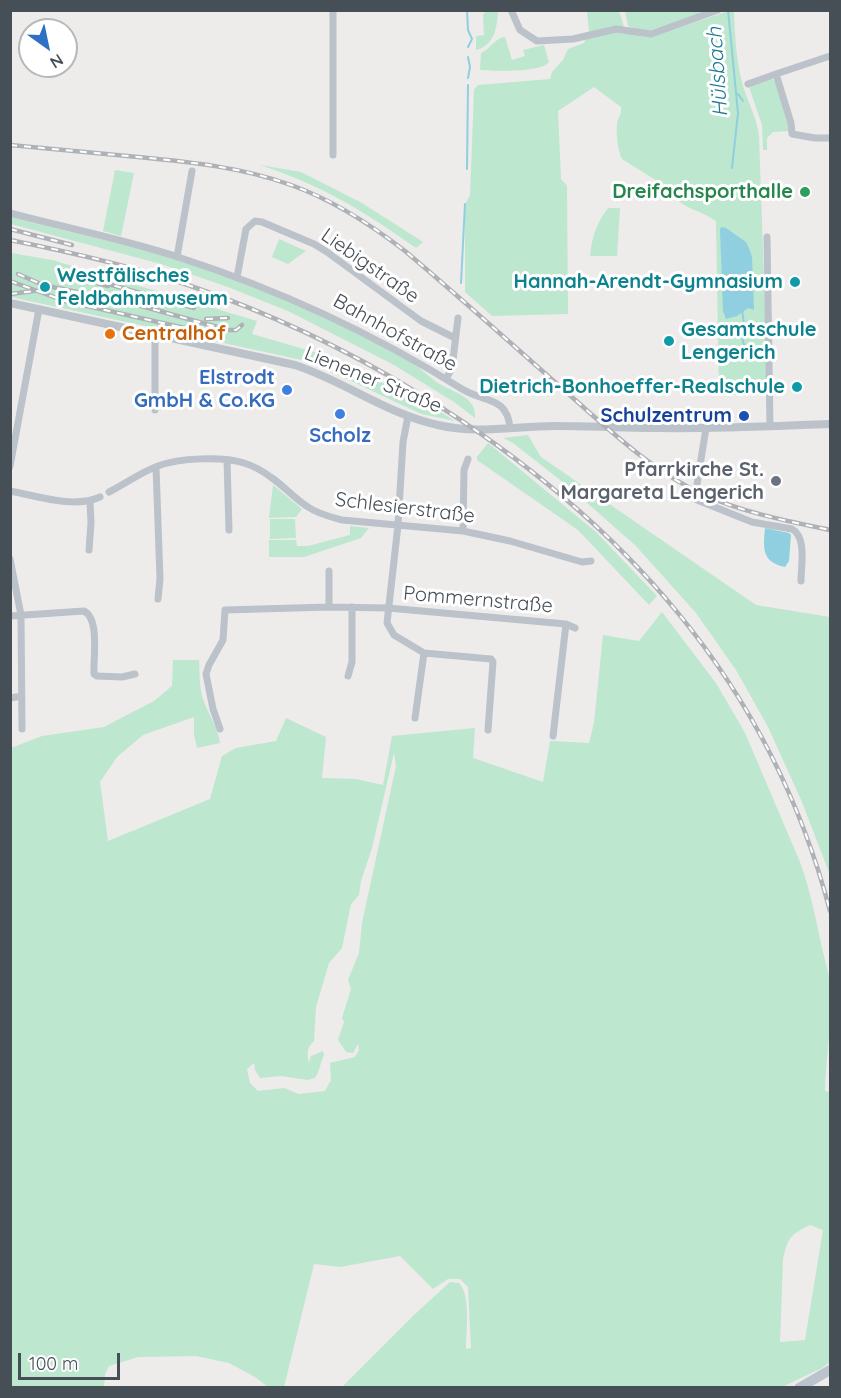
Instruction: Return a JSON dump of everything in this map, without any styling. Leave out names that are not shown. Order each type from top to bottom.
[{"type":"main road","points":[[799,1388],[831,1370]]},
{"type":"street","points":[[333,10],[333,155]]},
{"type":"street","points":[[511,10],[520,30],[537,41],[573,39],[616,28],[651,34],[718,10]]},
{"type":"street","points":[[748,84],[831,56]]},
{"type":"street","points":[[776,74],[791,123],[792,134],[831,138]]},
{"type":"street","points":[[177,257],[192,171]]},
{"type":"street","name":"Bahnhofstraße","points":[[10,213],[177,257],[287,296],[421,363],[472,395],[503,407],[507,412],[510,428]]},
{"type":"street","name":"Liebigstraße","points":[[237,277],[246,229],[255,221],[262,222],[314,244],[421,321],[455,338]]},
{"type":"street","points":[[767,237],[771,426]]},
{"type":"street","name":"Lienener Straße","points":[[10,303],[155,333],[305,368],[408,416],[437,425],[484,430],[510,428]]},
{"type":"street","points":[[10,466],[39,309]]},
{"type":"street","points":[[446,379],[452,368],[458,318]]},
{"type":"street","points":[[155,333],[155,410]]},
{"type":"street","points":[[408,416],[403,442],[398,525],[387,623],[394,635],[424,653],[491,659],[493,662],[488,730]]},
{"type":"street","points":[[510,428],[561,426],[706,428],[831,424]]},
{"type":"street","points":[[706,428],[696,491],[697,500],[752,522],[797,531],[801,542],[801,580]]},
{"type":"street","points":[[463,531],[464,470],[468,459]]},
{"type":"street","name":"Schlesierstraße","points":[[109,492],[156,467],[183,460],[227,460],[257,468],[308,507],[325,516],[342,520],[463,531],[510,541],[582,562],[591,561]]},
{"type":"street","points":[[227,460],[229,530]]},
{"type":"street","points":[[156,467],[160,579],[158,599]]},
{"type":"street","points":[[10,490],[64,501],[90,502],[100,497]]},
{"type":"street","points":[[89,550],[90,502]]},
{"type":"street","points":[[10,559],[21,615],[22,729]]},
{"type":"street","points":[[329,571],[329,607]]},
{"type":"street","points":[[348,676],[352,662],[352,607]]},
{"type":"street","name":"Pommernstraße","points":[[220,729],[213,709],[206,674],[223,640],[225,610],[388,608],[566,624],[575,628]]},
{"type":"street","points":[[10,616],[84,611],[89,613],[95,638],[94,674],[122,677],[135,674]]},
{"type":"street","name":"Pommernstraße","points":[[552,736],[566,624]]},
{"type":"street","points":[[415,718],[424,653]]},
{"type":"street","points":[[10,698],[22,696]]},
{"type":"green space","points":[[486,11],[498,11],[496,29],[491,40],[476,50],[476,36],[484,35],[483,15]]},
{"type":"green space","points":[[587,11],[619,11],[624,27],[614,26],[589,32]]},
{"type":"green space","points":[[625,11],[708,11],[648,31],[641,31],[628,26]]},
{"type":"green space","points":[[734,11],[736,48],[741,77],[759,136],[768,395],[719,395],[716,221],[684,205],[670,189],[622,159],[618,148],[617,133],[621,107],[594,87],[558,111],[561,179],[567,186],[568,314],[492,316],[465,292],[465,204],[470,196],[474,90],[478,85],[550,79],[552,72],[563,60],[568,49],[584,43],[586,37],[617,31],[650,37]]},
{"type":"green space","points":[[505,37],[512,60],[525,56],[523,50],[544,45],[549,62],[544,66],[527,70],[480,70],[481,53],[498,39]]},
{"type":"green space","points":[[772,79],[775,81],[790,131],[773,132],[767,138],[767,150],[763,150],[762,125],[749,87]]},
{"type":"green space","points":[[260,165],[301,172],[362,203],[423,242],[416,248],[341,200],[303,181]]},
{"type":"green space","points":[[115,170],[134,173],[121,236],[103,231]]},
{"type":"green space","points":[[608,208],[620,208],[617,256],[590,256],[595,231]]},
{"type":"green space","points":[[11,217],[178,260],[295,303],[352,329],[407,359],[441,385],[467,399],[475,410],[475,418],[454,402],[394,365],[288,311],[161,264],[11,224]]},
{"type":"green space","points":[[279,239],[306,251],[288,264],[272,257]]},
{"type":"green space","points":[[11,253],[52,260],[257,321],[252,334],[321,354],[355,368],[406,395],[418,398],[426,406],[455,421],[422,414],[311,362],[11,297]]},
{"type":"green space","points":[[528,435],[541,457],[756,605],[830,617],[830,875],[802,802],[768,727],[736,670],[696,613],[636,546],[569,487],[513,443],[503,438]]},
{"type":"green space","points":[[488,443],[596,532],[657,596],[649,605],[578,530],[477,460]]},
{"type":"green space","points":[[273,485],[302,509],[296,517],[269,518]]},
{"type":"green space","points":[[270,519],[295,519],[296,538],[270,539]]},
{"type":"green space","points":[[350,526],[369,528],[361,538],[304,557],[269,557],[269,540],[296,540],[297,546],[308,546],[350,535]]},
{"type":"green space","points":[[662,612],[716,683],[745,733],[800,862],[810,894],[830,989],[825,1091],[830,1092],[830,1362],[782,1387],[342,1387],[450,1282],[459,1283],[463,1289],[467,1314],[466,1349],[471,1348],[468,1287],[460,1279],[448,1279],[433,1289],[400,1256],[340,1267],[314,1264],[284,1387],[268,1387],[229,1363],[196,1356],[138,1357],[109,1366],[105,1374],[104,1387],[11,1388],[11,748],[42,736],[104,727],[154,701],[172,686],[173,660],[199,660],[202,694],[220,743],[197,748],[194,717],[143,735],[117,757],[100,782],[108,841],[210,799],[222,756],[236,748],[276,741],[286,718],[326,737],[322,778],[356,779],[383,785],[392,736],[475,728],[473,758],[543,782],[550,741],[589,743],[594,723],[603,635],[639,641]],"holes":[[[394,753],[396,766],[362,923],[359,953],[348,980],[351,989],[338,1040],[346,1052],[353,1053],[358,1044],[359,1050],[355,1057],[330,1063],[331,1080],[325,1091],[299,1094],[284,1088],[258,1091],[250,1083],[247,1069],[254,1063],[260,1078],[281,1076],[307,1080],[315,1078],[318,1073],[324,1055],[323,1051],[311,1056],[309,1063],[308,1054],[308,1049],[314,1041],[316,1007],[329,963],[342,948],[351,904],[359,895]],[[810,1225],[823,1230],[805,1340],[780,1342],[783,1259],[788,1241],[798,1231]]]},
{"type":"water","points":[[721,227],[746,242],[752,257],[754,310],[748,308],[737,316],[726,319],[723,311]]},
{"type":"water","points":[[765,528],[791,535],[789,561],[785,567],[777,565],[768,558],[764,548]]},
{"type":"waterway","points":[[467,10],[468,30],[472,39],[468,47]]},
{"type":"waterway","name":"Hülsbach","points":[[728,10],[738,113],[732,168]]},
{"type":"waterway","points":[[468,57],[470,67],[468,78]]},
{"type":"waterway","points":[[467,169],[468,85]]},
{"type":"waterway","name":"Hülsbach","points":[[738,94],[743,101]]},
{"type":"waterway","points":[[461,283],[465,204]]},
{"type":"waterway","name":"Hülsbach","points":[[741,355],[744,345],[741,333],[744,325],[742,309]]},
{"type":"railway","points":[[10,145],[215,166],[272,179],[322,198],[365,222],[405,251],[651,464],[686,486],[735,507],[830,530]]},
{"type":"railway","points":[[10,229],[72,245]]},
{"type":"railway","points":[[10,240],[98,259],[164,277],[247,307],[307,333],[423,396],[495,444],[562,496],[623,552],[678,613],[727,680],[769,751],[803,828],[830,911]]},
{"type":"railway","points":[[18,274],[43,285],[134,304],[228,330],[236,330],[242,325]]},
{"type":"railway","points":[[68,275],[108,286]]},
{"type":"railway","points":[[10,281],[65,301],[211,334]]},
{"type":"railway","points":[[101,282],[194,308]]},
{"type":"railway","points":[[10,294],[34,291]]},
{"type":"railway","points":[[206,319],[228,318]]},
{"type":"place","name":"Dreifachsporthalle","points":[[805,192]]},
{"type":"place","name":"Hannah-Arendt-Gymnasium","points":[[795,282]]},
{"type":"place","name":"Westfälisches Feldbahnmuseum","points":[[45,287]]},
{"type":"place","name":"Centralhof","points":[[110,334]]},
{"type":"place","name":"Gesamtschule Lengerich","points":[[669,341]]},
{"type":"place","name":"Dietrich-Bonhoeffer-Realschule","points":[[797,387]]},
{"type":"place","name":"Elstrodt GmbH & Co.KG","points":[[287,390]]},
{"type":"place","name":"Scholz","points":[[340,414]]},
{"type":"place","name":"Schulzentrum","points":[[744,416]]},
{"type":"place","name":"Pfarrkirche St. Margareta Lengerich","points":[[776,481]]}]
